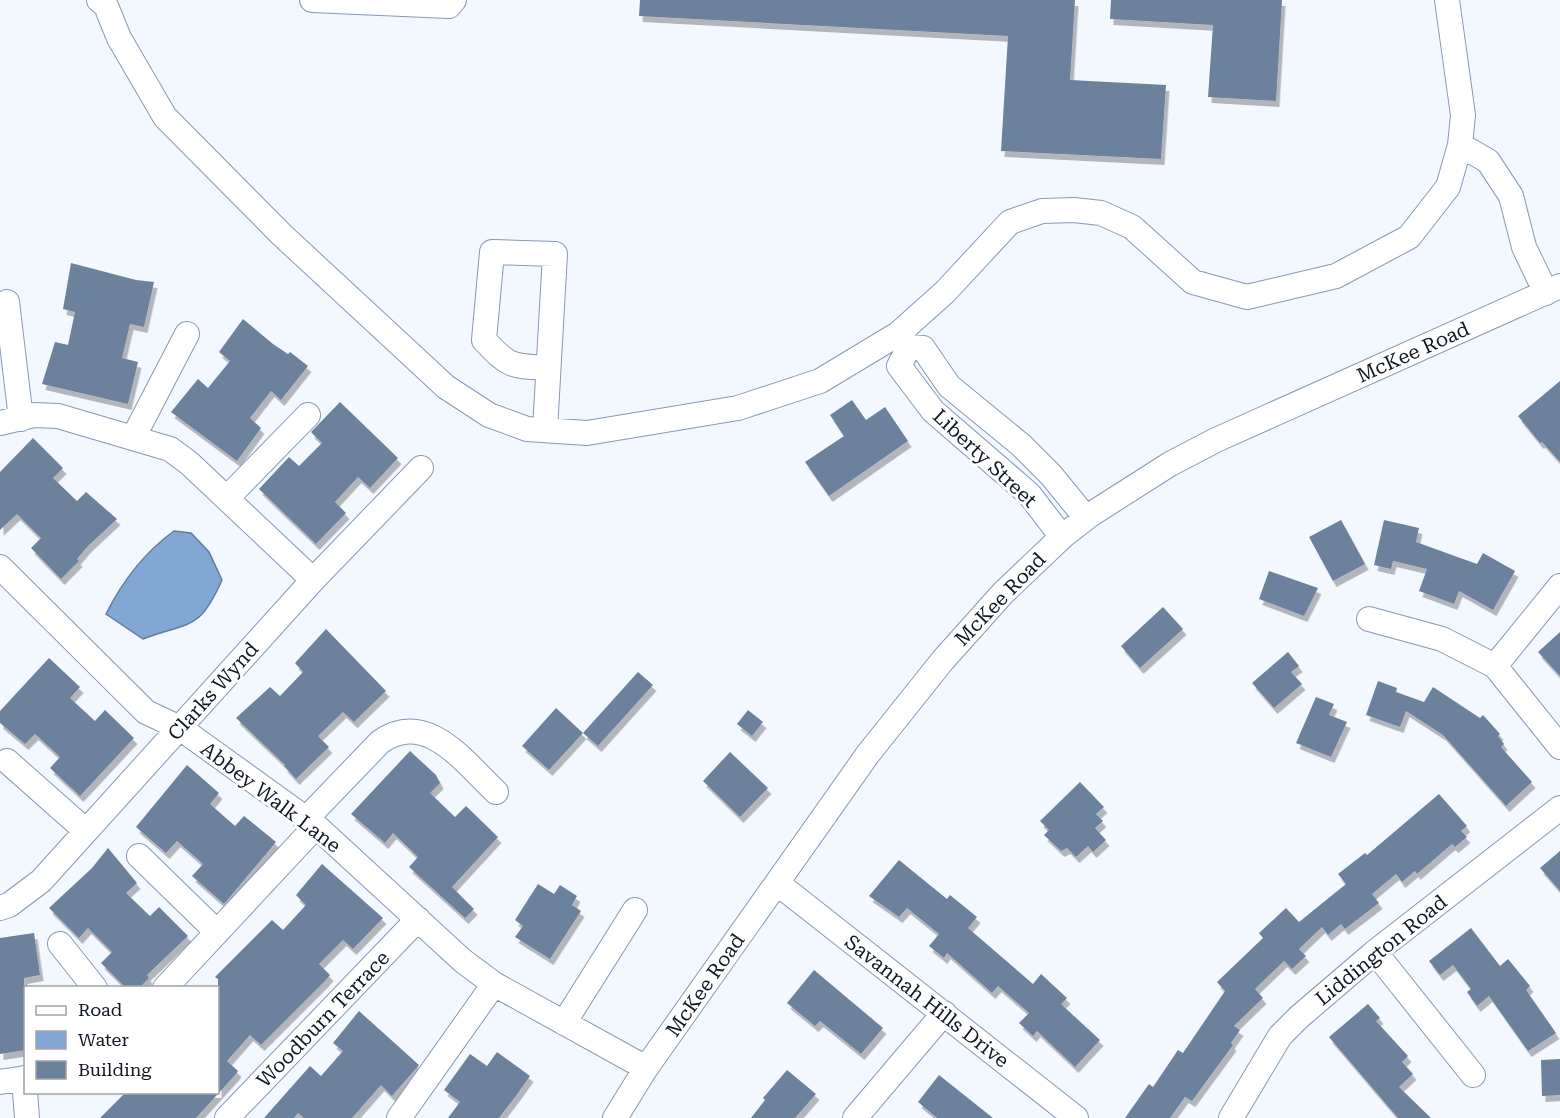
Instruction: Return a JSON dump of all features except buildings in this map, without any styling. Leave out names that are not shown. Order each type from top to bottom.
[{"type":"street","points":[[312,0],[449,6],[454,0]]},
{"type":"street","points":[[110,2],[119,38],[165,117],[282,235],[446,387],[489,415],[527,429],[587,433],[738,408],[820,381],[904,340],[1010,222],[1042,212],[1074,210],[1101,213],[1132,227],[1193,282],[1247,297],[1336,276],[1409,237],[1448,187],[1460,145],[1462,115],[1447,0]]},
{"type":"street","points":[[1460,145],[1488,161],[1511,196],[1524,247],[1553,290]]},
{"type":"street","points":[[545,430],[555,254],[492,252],[484,340],[504,362],[517,367],[548,368]]},
{"type":"street","name":"McKee Road","points":[[615,1118],[646,1068],[868,754],[943,660],[1002,593],[1062,537],[1086,518],[1170,464],[1226,435],[1553,290]]},
{"type":"street","points":[[7,302],[10,421],[34,415],[58,416],[170,449],[189,463],[313,580]]},
{"type":"street","points":[[133,438],[187,334]]},
{"type":"street","name":"Liberty Street","points":[[1062,537],[1029,494],[933,411],[899,366],[904,340],[923,348],[949,386],[1021,445],[1052,474],[1086,518]]},
{"type":"street","points":[[227,498],[308,415]]},
{"type":"street","points":[[960,436],[982,415]]},
{"type":"street","name":"Clarks Wynd","points":[[0,908],[9,905],[41,881],[313,580],[421,468]]},
{"type":"street","name":"Abbey Walk Lane","points":[[0,567],[146,712],[180,728],[311,822],[463,961],[494,984],[646,1068]]},
{"type":"street","points":[[1495,666],[1560,586]]},
{"type":"street","points":[[1369,619],[1443,639],[1495,666],[1560,747]]},
{"type":"street","points":[[166,986],[217,932],[380,742],[394,732],[425,732],[440,739],[496,792]]},
{"type":"street","points":[[8,760],[86,831]]},
{"type":"street","name":"Liddington Road","points":[[1231,1118],[1280,1036],[1299,1017],[1375,952],[1560,808]]},
{"type":"street","points":[[139,856],[217,932]]},
{"type":"street","name":"Savannah Hills Drive","points":[[777,883],[1076,1118]]},
{"type":"street","points":[[564,1023],[635,910]]},
{"type":"street","name":"Woodburn Terrace","points":[[227,1118],[418,919]]},
{"type":"street","points":[[60,944],[94,986]]},
{"type":"street","points":[[1375,952],[1473,1075]]},
{"type":"street","points":[[399,1118],[494,984]]},
{"type":"street","points":[[855,1118],[944,1013]]},
{"type":"street","points":[[16,1079],[27,1118]]},
{"type":"water","points":[[174,531],[191,533],[209,552],[222,580],[207,609],[199,617],[183,626],[143,639],[106,614],[119,590],[135,568],[153,548]]}]
